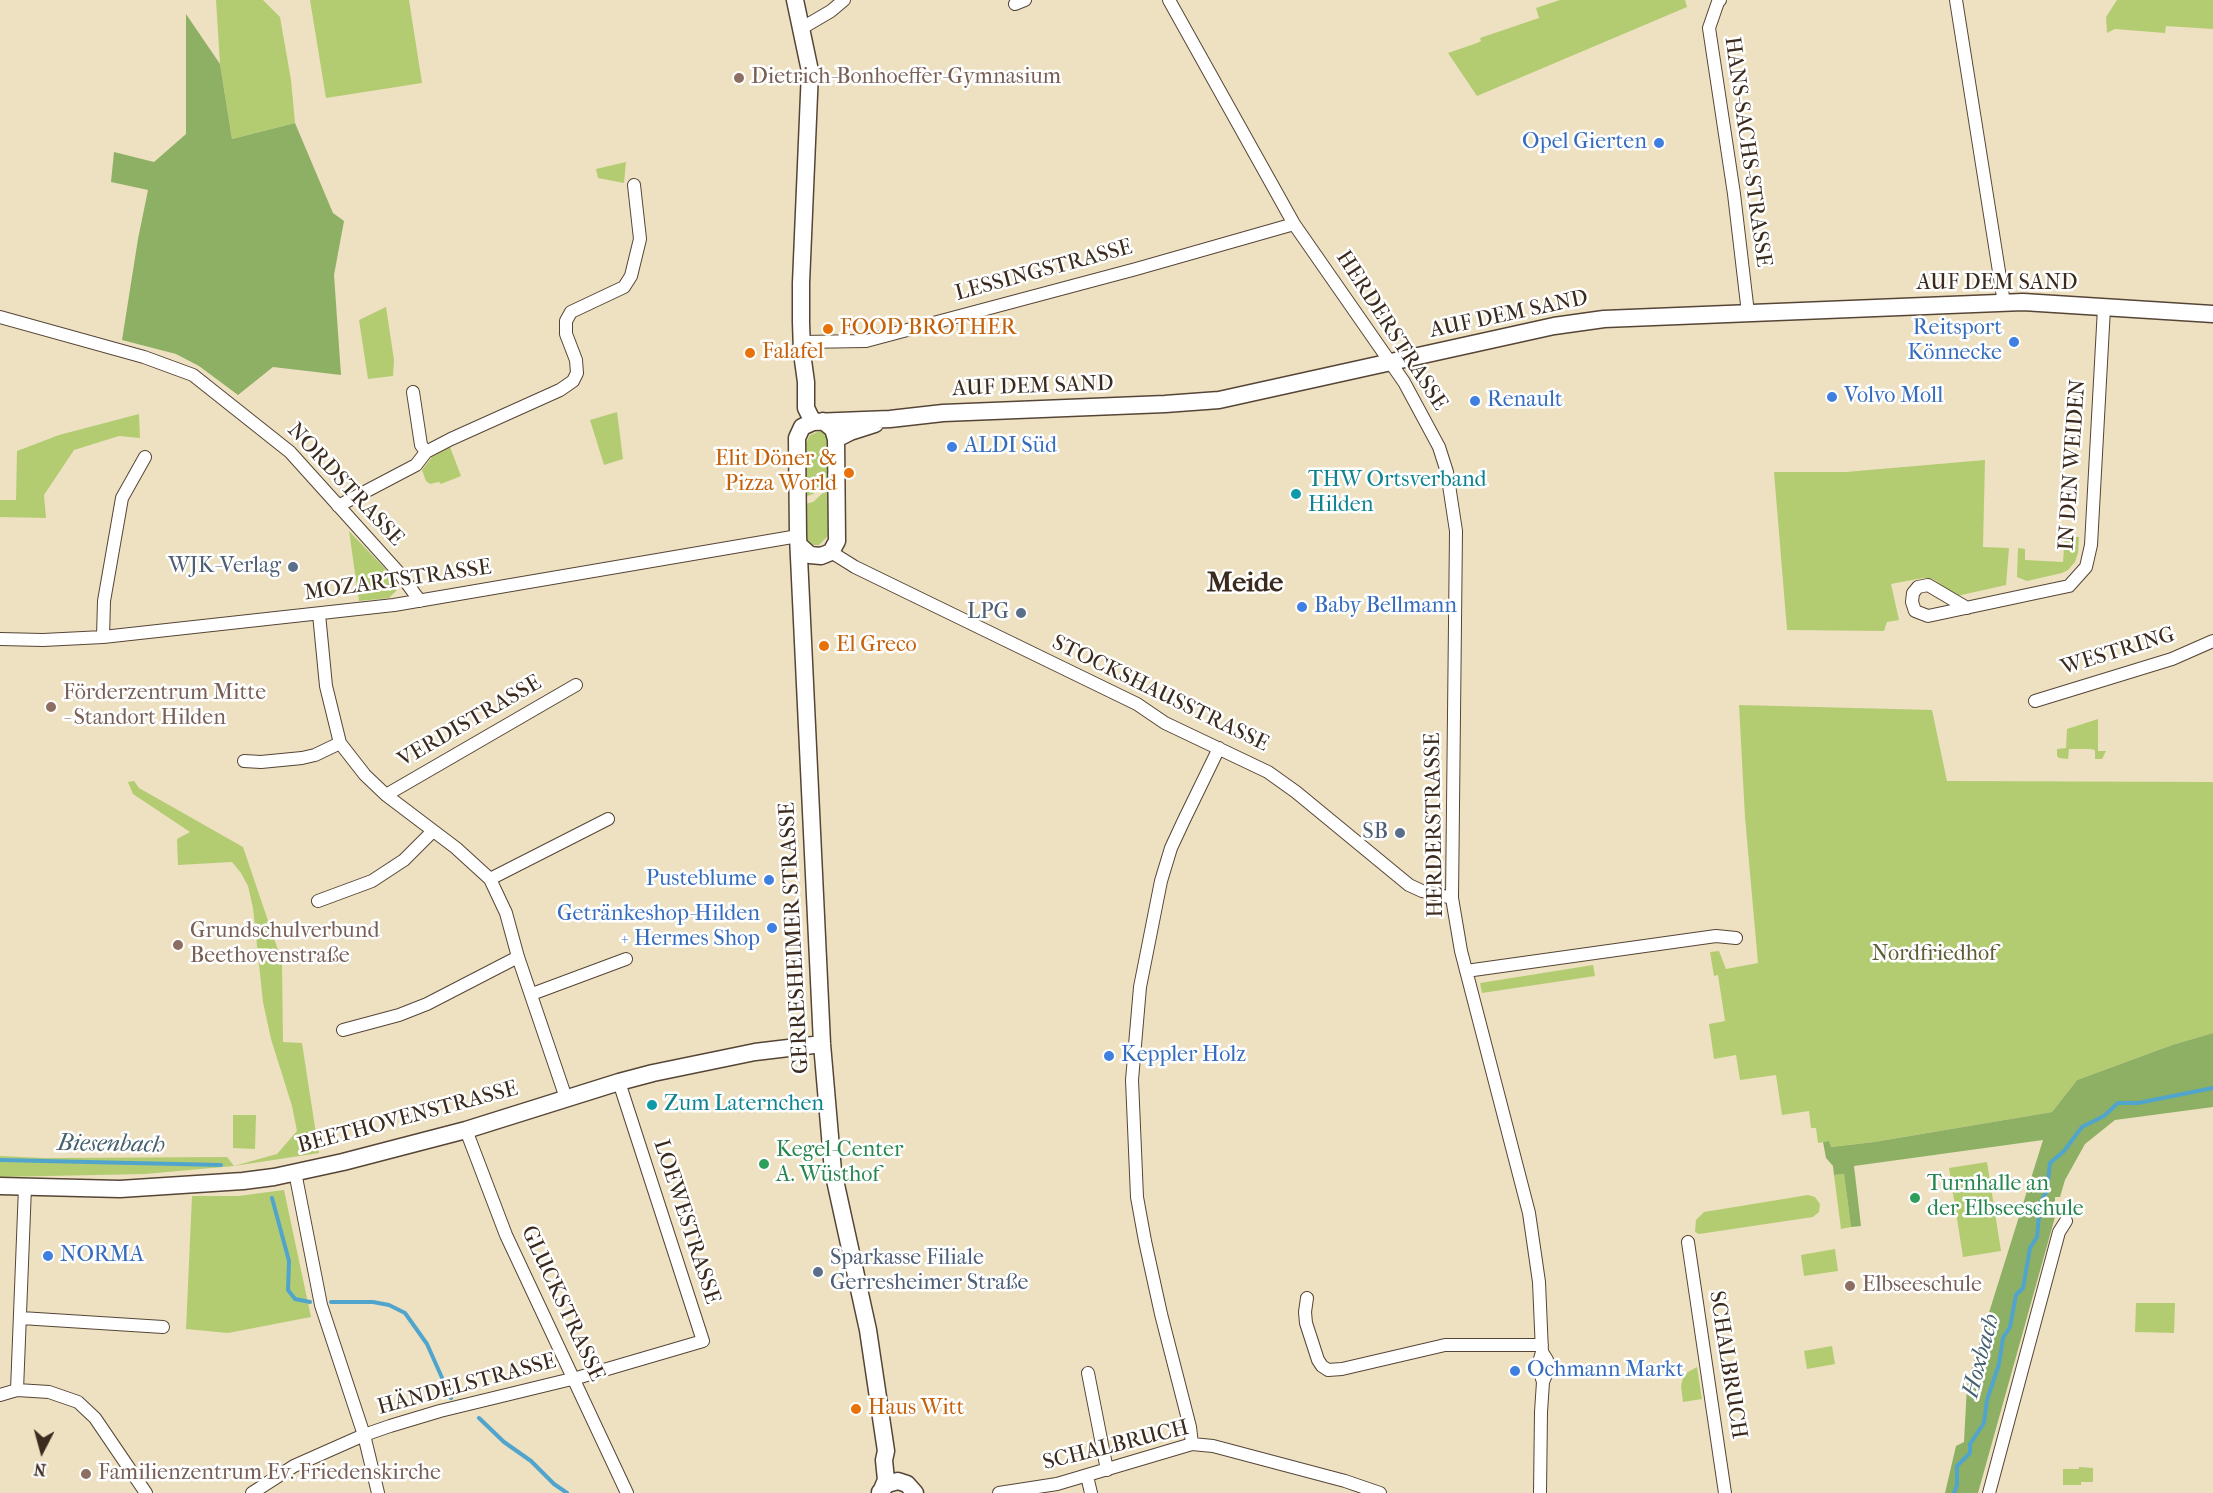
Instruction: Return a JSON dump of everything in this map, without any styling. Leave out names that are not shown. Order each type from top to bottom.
[{"type":"street","name":"GERRESHEIMER STRASSE","points":[[795,0],[808,57],[810,80],[801,283],[801,348],[797,383],[798,408],[813,423],[833,429],[836,439],[837,541],[824,554],[803,598]]},
{"type":"street","points":[[802,28],[831,11],[844,0]]},
{"type":"street","name":"HERDERSTRASSE","points":[[1169,0],[1294,224],[1404,382],[1439,447],[1447,472],[1456,531],[1452,898],[1466,971],[1529,1213],[1539,1282],[1542,1348],[1547,1360],[1547,1372],[1543,1382],[1540,1493]]},
{"type":"street","points":[[1956,0],[2004,303]]},
{"type":"street","name":"HANS-SACHS-STRASSE","points":[[1718,1],[1709,31],[1734,194],[1748,313]]},
{"type":"street","points":[[338,506],[416,465],[426,452],[560,390],[573,381],[577,373],[576,360],[566,334],[566,321],[571,312],[624,287],[631,276],[640,239],[634,185]]},
{"type":"street","name":"LESSINGSTRASSE","points":[[801,348],[866,341],[1294,224]]},
{"type":"street","name":"AUF DEM SAND","points":[[813,423],[890,419],[943,413],[1219,400],[1554,326],[1594,320],[2004,303],[2213,314]]},
{"type":"street","name":"IN DEN WEIDEN","points":[[1967,608],[2068,585],[2081,575],[2086,567],[2090,558],[2091,545],[2104,308]]},
{"type":"street","name":"NORDSTRASSE","points":[[0,317],[144,357],[193,375],[290,452],[400,574],[420,601]]},
{"type":"street","points":[[413,392],[421,444],[426,452]]},
{"type":"street","name":"AUF DEM SAND","points":[[836,439],[890,419]]},
{"type":"street","name":"GERRESHEIMER STRASSE","points":[[813,423],[797,438],[808,768],[822,1044],[833,1171],[868,1330],[886,1451],[884,1460],[886,1480],[880,1491]]},
{"type":"street","points":[[103,637],[104,601],[122,498],[145,457]]},
{"type":"street","points":[[799,541],[804,551],[824,554]]},
{"type":"street","name":"MOZARTSTRASSE","points":[[0,639],[43,640],[103,637],[319,614],[420,601],[799,541]]},
{"type":"street","name":"STOCKSHAUSSTRASSE","points":[[824,554],[1137,704],[1165,723],[1268,771],[1409,885],[1422,891],[1452,898]]},
{"type":"street","name":"VERDISTRASSE","points":[[319,614],[326,686],[340,743],[365,776],[386,795],[469,858],[490,879],[506,913],[518,957],[566,1098]]},
{"type":"street","name":"WESTRING","points":[[2035,701],[2172,659],[2213,641]]},
{"type":"street","name":"VERDISTRASSE","points":[[386,795],[576,685]]},
{"type":"street","points":[[244,761],[261,762],[302,758],[315,755],[340,743]]},
{"type":"street","points":[[1191,1444],[1190,1427],[1156,1292],[1137,1197],[1133,1069],[1140,987],[1161,881],[1175,839],[1219,748]]},
{"type":"street","points":[[490,879],[608,819]]},
{"type":"street","points":[[318,901],[348,891],[382,875],[404,860],[433,831]]},
{"type":"street","points":[[1466,971],[1716,936],[1736,938]]},
{"type":"street","points":[[343,1030],[399,1015],[428,1004],[518,957]]},
{"type":"street","points":[[532,994],[626,959]]},
{"type":"street","name":"BEETHOVENSTRASSE","points":[[0,1186],[120,1189],[243,1181],[343,1162],[466,1130],[618,1082],[716,1059],[822,1044]]},
{"type":"street","name":"LOEWESTRASSE","points":[[618,1082],[703,1341]]},
{"type":"street","name":"GLUCKSTRASSE","points":[[466,1130],[506,1235],[627,1493]]},
{"type":"street","points":[[295,1172],[321,1305],[364,1434],[378,1493]]},
{"type":"street","points":[[17,1390],[25,1187]]},
{"type":"street","points":[[1989,1493],[2059,1232],[2066,1221]]},
{"type":"street","name":"SCHALBRUCH","points":[[1688,1242],[1725,1493]]},
{"type":"street","points":[[1308,1298],[1305,1312],[1306,1323],[1318,1360],[1328,1370],[1342,1370],[1445,1346],[1542,1348]]},
{"type":"street","points":[[21,1318],[163,1327]]},
{"type":"street","name":"HÄNDELSTRASSE","points":[[252,1493],[294,1466],[364,1434],[440,1411],[573,1379],[703,1341]]},
{"type":"street","points":[[1088,1373],[1107,1470]]},
{"type":"street","points":[[0,1395],[17,1390],[49,1392],[78,1401],[88,1410],[146,1493]]},
{"type":"street","name":"SCHALBRUCH","points":[[999,1493],[1057,1484],[1191,1444],[1213,1446],[1345,1481],[1380,1493]]},
{"type":"street","name":"GERRESHEIMER STRASSE","points":[[886,1451],[909,1487]]},
{"type":"street","points":[[1087,1476],[1091,1493]]},
{"type":"street","points":[[880,1491],[893,1482],[909,1487]]},
{"type":"green space","points":[[216,0],[263,0],[280,17],[291,80],[295,123],[232,139],[220,64]]},
{"type":"green space","points":[[310,0],[409,0],[422,83],[326,98]]},
{"type":"green space","points":[[1560,0],[1685,0],[1687,7],[1477,96],[1448,53],[1477,43],[1481,41],[1480,38],[1539,18],[1536,8]]},
{"type":"green space","points":[[2117,0],[2213,0],[2213,29],[2166,26],[2165,33],[2115,29],[2107,33],[2106,17]]},
{"type":"green space","points":[[186,14],[220,64],[232,139],[295,123],[333,213],[344,221],[334,275],[341,375],[273,367],[238,395],[199,366],[176,354],[122,340],[148,190],[111,182],[114,152],[154,162],[186,134]]},
{"type":"green space","points":[[626,162],[624,183],[598,178],[596,169]]},
{"type":"green space","points":[[386,307],[394,360],[393,376],[368,379],[359,320]]},
{"type":"green space","points":[[617,412],[623,459],[604,465],[590,420]]},
{"type":"green space","points":[[139,414],[140,438],[119,436],[74,450],[44,495],[46,518],[0,517],[0,500],[16,500],[17,451],[59,435]]},
{"type":"green space","points":[[820,431],[828,435],[830,483],[822,485],[813,494],[805,497],[804,447],[810,435]]},
{"type":"green space","points":[[450,447],[461,476],[441,484],[439,482],[430,484],[426,481],[422,470],[432,457]]},
{"type":"green space","points":[[1985,460],[1983,547],[2009,548],[2006,585],[1957,596],[1933,579],[1923,578],[1891,584],[1899,620],[1887,622],[1884,631],[1787,630],[1774,472],[1846,472]]},
{"type":"green space","points":[[830,490],[829,535],[819,545],[810,545],[805,538],[805,504],[813,502],[824,492]]},
{"type":"green space","points":[[349,531],[395,579],[397,590],[389,598],[359,601]]},
{"type":"green space","points":[[2065,536],[2079,537],[2075,562],[2068,570],[2027,581],[2017,577],[2018,548],[2025,549],[2025,560],[2063,562]]},
{"type":"green space","name":"Nordfriedhof","points":[[1739,705],[1932,710],[1947,781],[2213,782],[2213,1033],[2172,1045],[2077,1080],[2052,1112],[1874,1142],[1830,1147],[1829,1141],[1818,1143],[1816,1128],[1811,1128],[1809,1111],[1782,1115],[1776,1075],[1740,1080],[1736,1055],[1714,1059],[1709,1024],[1725,1021],[1718,975],[1714,976],[1710,952],[1719,951],[1726,969],[1758,963],[1745,817]]},
{"type":"green space","points":[[2098,719],[2098,751],[2106,751],[2102,759],[2095,759],[2095,750],[2090,749],[2069,749],[2068,759],[2057,756],[2057,749],[2066,748],[2067,729]]},
{"type":"green space","points":[[134,781],[139,788],[243,847],[282,962],[283,1042],[302,1043],[319,1153],[234,1166],[277,1154],[297,1131],[263,1002],[253,908],[248,886],[232,862],[178,865],[177,839],[190,832],[133,794],[128,782]]},
{"type":"green space","points":[[1593,965],[1595,976],[1482,993],[1480,983]]},
{"type":"green space","points":[[2213,1033],[2213,1107],[2115,1120],[2085,1144],[2065,1180],[2060,1197],[2055,1197],[2055,1217],[1978,1493],[1945,1493],[1956,1446],[1964,1442],[1967,1386],[1971,1370],[2043,1140],[1854,1166],[1861,1226],[1851,1227],[1844,1174],[1834,1175],[1833,1166],[1826,1158],[1823,1142],[1829,1141],[1831,1147],[1874,1142],[2052,1112],[2077,1080],[2172,1045]]},
{"type":"green space","points":[[233,1115],[256,1115],[255,1149],[233,1148]]},
{"type":"green space","points":[[0,1156],[44,1158],[227,1157],[234,1166],[145,1174],[0,1177]]},
{"type":"green space","points":[[1987,1162],[2001,1251],[1963,1257],[1949,1168]]},
{"type":"green space","points":[[1844,1174],[1851,1227],[1841,1229],[1834,1175]]},
{"type":"green space","points":[[284,1190],[311,1317],[228,1333],[186,1329],[192,1196],[238,1196]]},
{"type":"green space","points":[[1808,1195],[1815,1197],[1820,1204],[1819,1212],[1813,1217],[1699,1234],[1695,1232],[1696,1220],[1704,1212]]},
{"type":"green space","points":[[1835,1249],[1838,1271],[1804,1276],[1801,1255]]},
{"type":"green space","points":[[2136,1303],[2175,1303],[2174,1333],[2135,1332]]},
{"type":"green space","points":[[1832,1346],[1835,1364],[1807,1369],[1804,1351]]},
{"type":"green space","points":[[1697,1367],[1702,1399],[1683,1402],[1681,1386],[1683,1378]]},
{"type":"green space","points":[[2079,1467],[2093,1468],[2093,1482],[2063,1485],[2063,1469],[2079,1469]]},
{"type":"waterway","name":"Hoxbach","points":[[1954,1493],[1957,1485],[1957,1466],[1970,1453],[1970,1444],[1984,1423],[1987,1400],[1999,1364],[2003,1338],[2010,1327],[2016,1295],[2023,1288],[2030,1248],[2037,1237],[2040,1204],[2047,1190],[2050,1163],[2064,1151],[2082,1127],[2104,1116],[2118,1103],[2138,1103],[2213,1088]]},
{"type":"waterway","name":"Biesenbach","points":[[0,1160],[221,1165]]},
{"type":"waterway","name":"Biesenbach","points":[[272,1198],[289,1261],[288,1290],[295,1299],[310,1302]]},
{"type":"waterway","name":"Biesenbach","points":[[331,1302],[373,1302],[389,1305],[405,1313],[427,1344],[451,1398]]},
{"type":"waterway","name":"Biesenbach","points":[[479,1418],[504,1442],[531,1461],[554,1484],[567,1493]]},
{"type":"place","name":"Dietrich-Bonhoeffer-Gymnasium","points":[[739,78]]},
{"type":"place","name":"Opel Gierten","points":[[1659,143]]},
{"type":"place","name":"FOOD BROTHER","points":[[828,329]]},
{"type":"place","name":"Reitsport Könnecke","points":[[2014,342]]},
{"type":"place","name":"Falafel","points":[[750,353]]},
{"type":"place","name":"Volvo Moll","points":[[1832,397]]},
{"type":"place","name":"Renault","points":[[1475,401]]},
{"type":"place","name":"ALDI Süd","points":[[952,447]]},
{"type":"place","name":"Elit Döner & Pizza World","points":[[849,473]]},
{"type":"place","name":"THW Ortsverband Hilden","points":[[1296,494]]},
{"type":"place","name":"WJK-Verlag","points":[[293,567]]},
{"type":"place","name":"Baby Bellmann","points":[[1302,607]]},
{"type":"place","name":"LPG","points":[[1021,613]]},
{"type":"place","name":"El Greco","points":[[824,646]]},
{"type":"place","name":"Förderzentrum Mitte - Standort Hilden","points":[[51,707]]},
{"type":"place","name":"SB","points":[[1400,833]]},
{"type":"place","name":"Pusteblume","points":[[769,880]]},
{"type":"place","name":"Getränkeshop-Hilden + Hermes Shop","points":[[772,928]]},
{"type":"place","name":"Grundschulverbund Beethovenstraße","points":[[178,945]]},
{"type":"place","name":"Keppler Holz","points":[[1109,1056]]},
{"type":"place","name":"Zum Laternchen","points":[[652,1105]]},
{"type":"place","name":"Kegel-Center A. Wüsthof","points":[[764,1164]]},
{"type":"place","name":"Turnhalle an der Elbseeschule","points":[[1915,1198]]},
{"type":"place","name":"NORMA","points":[[48,1256]]},
{"type":"place","name":"Sparkasse Filiale Gerresheimer Straße","points":[[818,1272]]},
{"type":"place","name":"Elbseeschule","points":[[1850,1286]]},
{"type":"place","name":"Ochmann Markt","points":[[1515,1371]]},
{"type":"place","name":"Haus Witt","points":[[856,1409]]},
{"type":"place","name":"Familienzentrum Ev. Friedenskirche","points":[[86,1474]]},
{"type":"district","name":"Meide","points":[[1245,584]]}]
